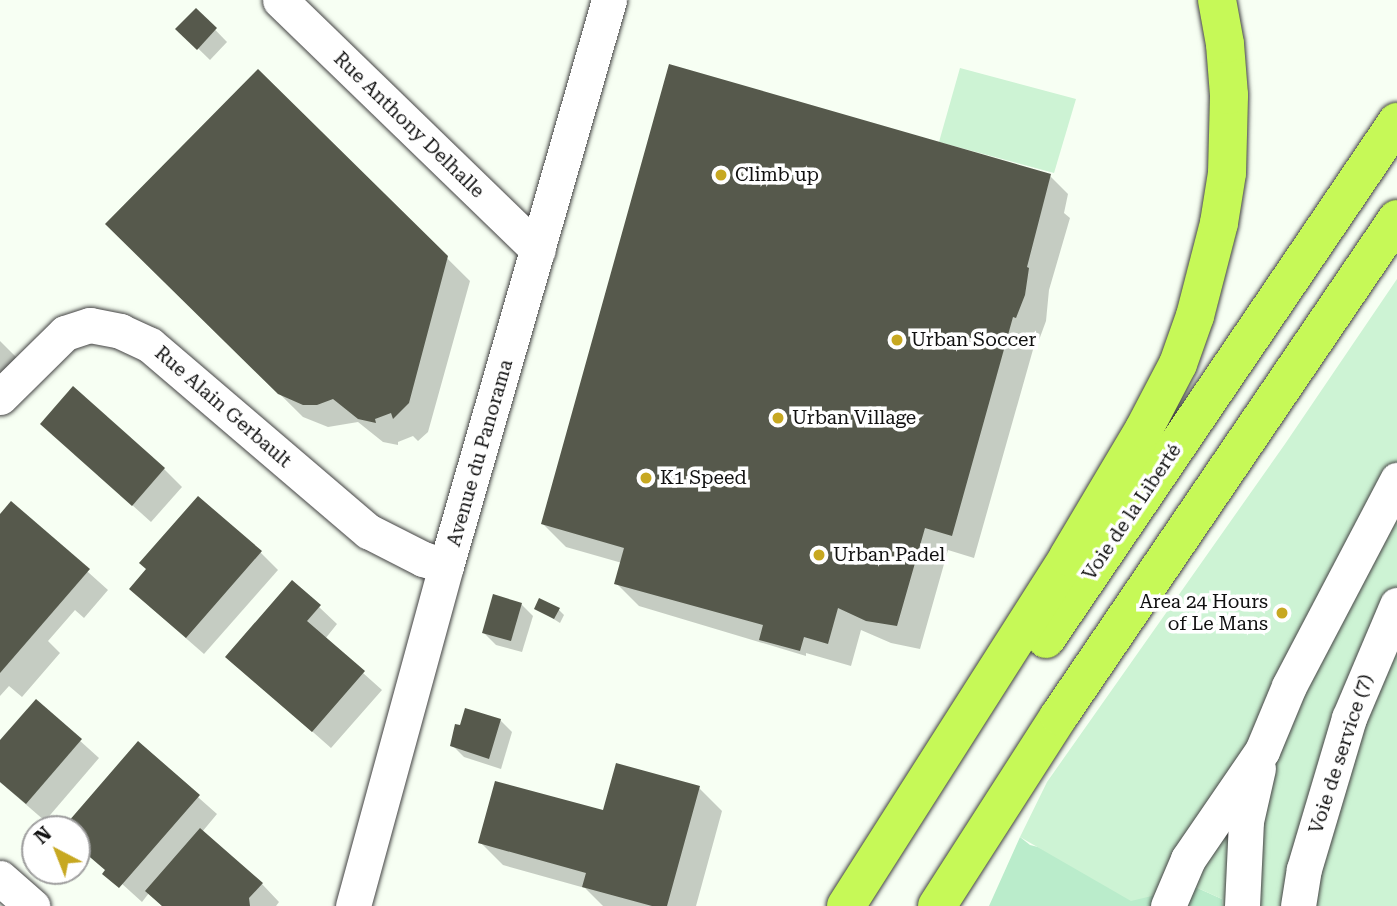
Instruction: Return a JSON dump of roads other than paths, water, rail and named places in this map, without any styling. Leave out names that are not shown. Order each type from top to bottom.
[{"type":"highway","points":[[846,906],[1068,557],[1144,429],[1178,364],[1198,305],[1219,223],[1227,173],[1229,95],[1225,44],[1217,0]]},
{"type":"highway","name":"Voie de la Liberté","points":[[873,906],[914,836],[1397,122]]},
{"type":"highway","points":[[937,906],[1059,716],[1397,219]]},
{"type":"street","name":"Rue Anthony Delhalle","points":[[280,0],[538,250]]},
{"type":"street","name":"Avenue du Panorama","points":[[353,906],[446,566],[609,0]]},
{"type":"street","name":"Rue Alain Gerbault","points":[[0,397],[65,333],[90,325],[120,331],[150,345],[368,531],[423,559],[446,566]]},
{"type":"street","points":[[1242,906],[1246,821],[1262,751],[1289,686],[1397,480]]},
{"type":"street","name":"Voie de service (7)","points":[[1297,906],[1304,869],[1349,718],[1397,605]]},
{"type":"street","points":[[1168,906],[1188,859],[1262,751]]},
{"type":"street","points":[[0,878],[32,906]]},
{"type":"place","name":"Climb up","points":[[721,175]]},
{"type":"place","name":"Urban Soccer","points":[[897,340]]},
{"type":"place","name":"Urban Village","points":[[778,418]]},
{"type":"place","name":"K1 Speed","points":[[646,478]]},
{"type":"place","name":"Urban Padel","points":[[819,555]]},
{"type":"place","name":"Area 24 Hours of Le Mans","points":[[1282,613]]}]
